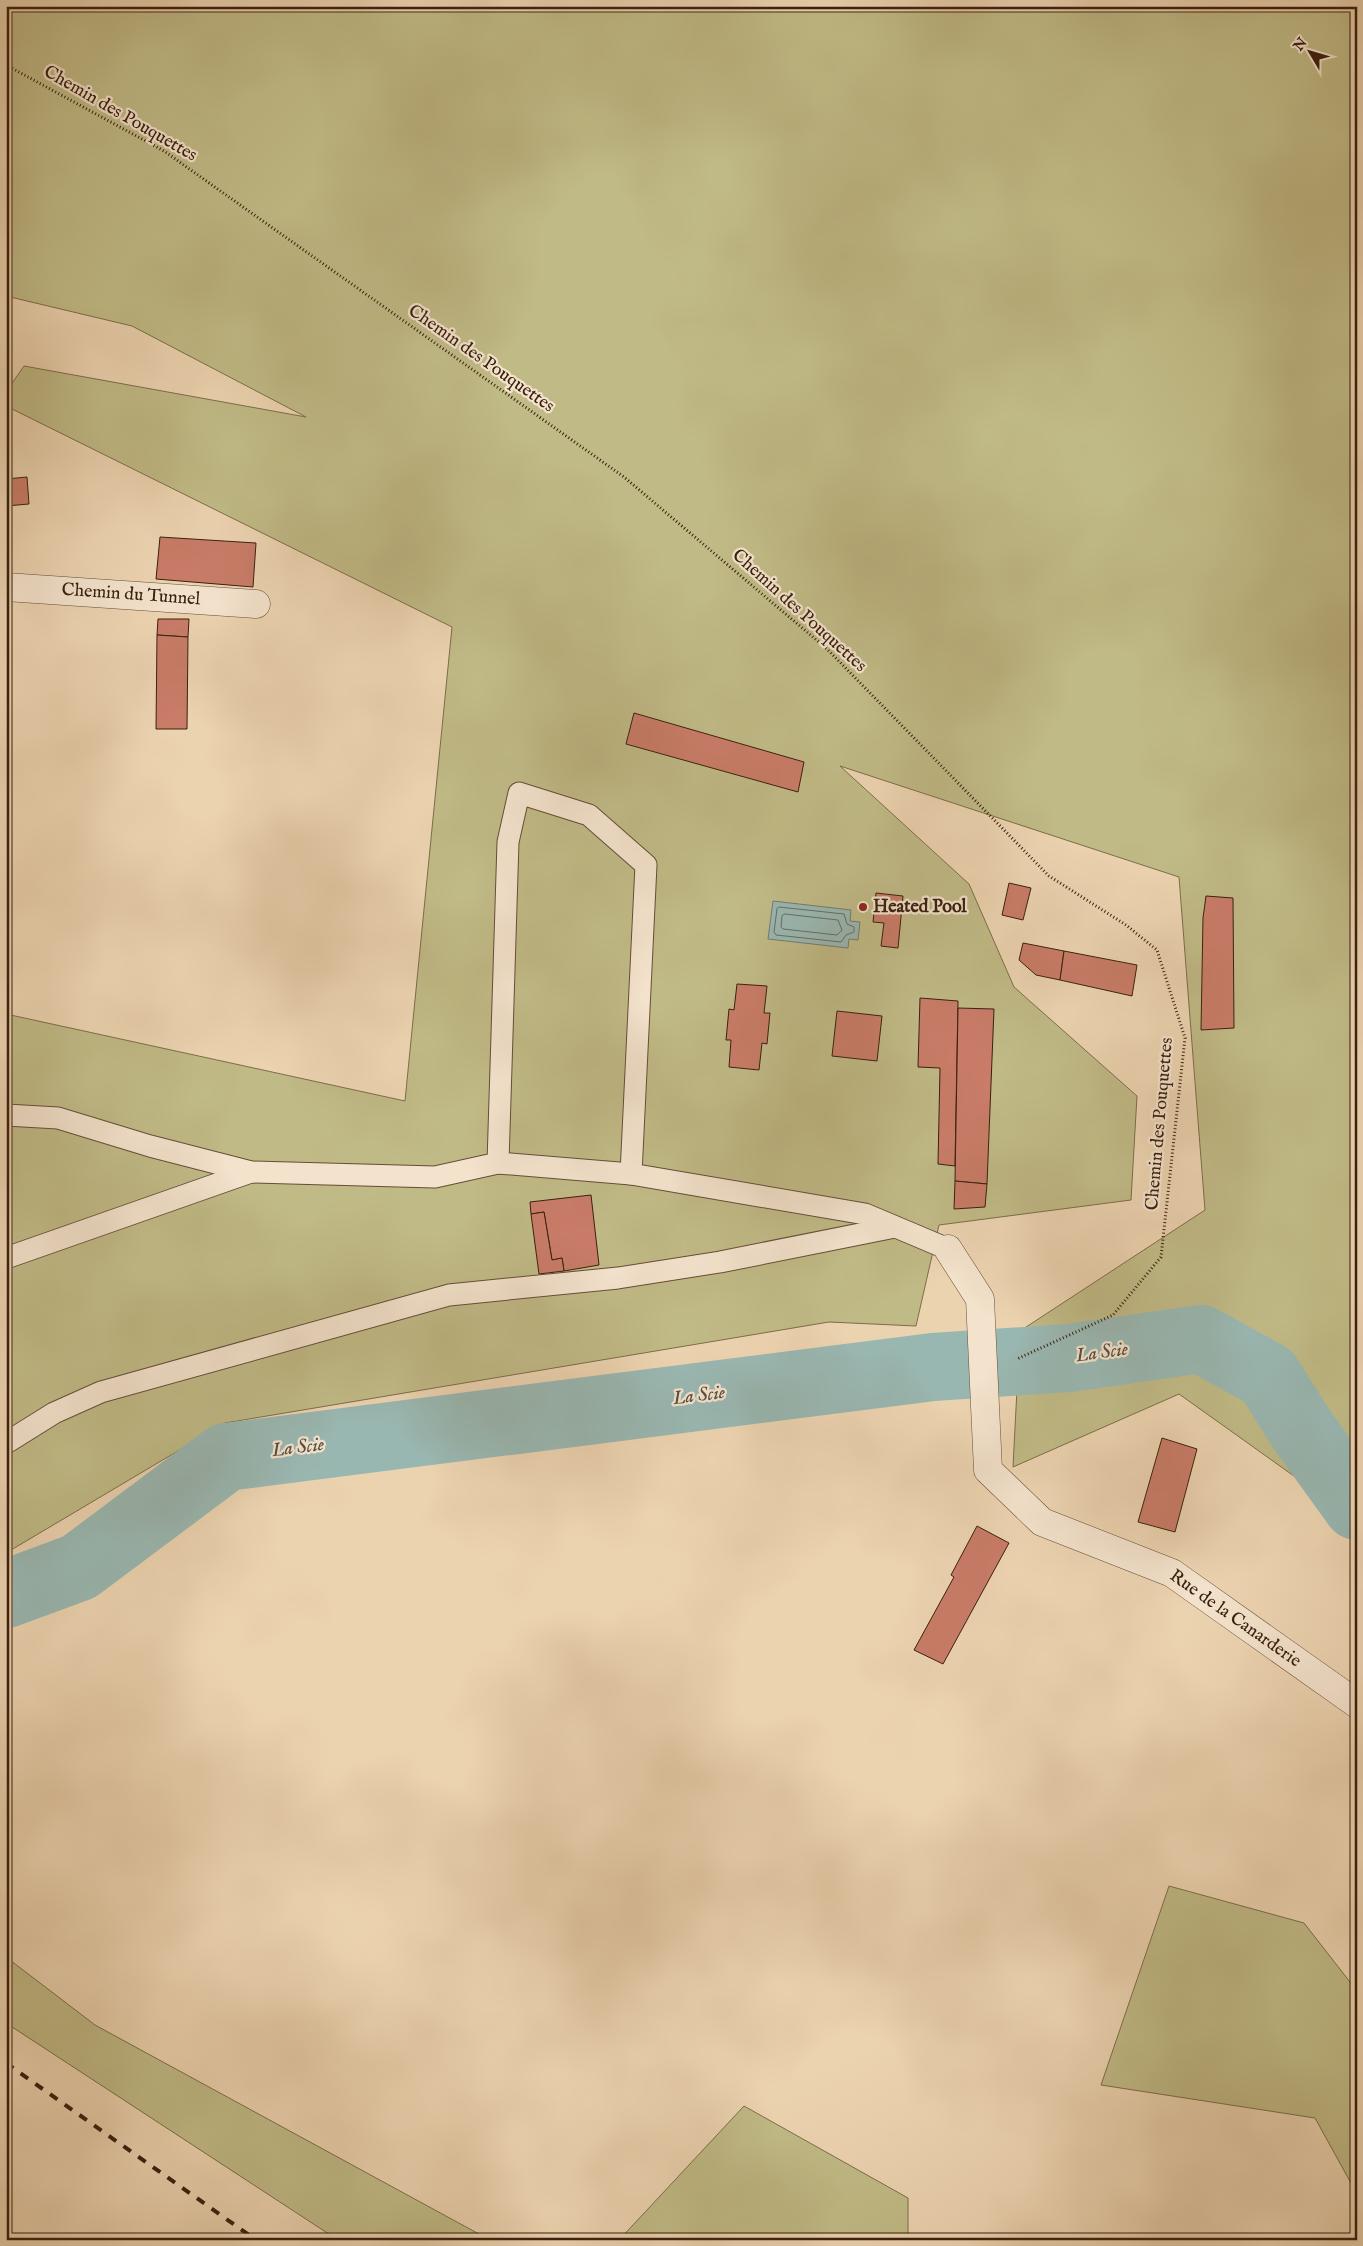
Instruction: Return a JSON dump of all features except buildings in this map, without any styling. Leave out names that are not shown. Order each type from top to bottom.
[{"type":"street","name":"Chemin du Tunnel","points":[[6,586],[256,604]]},
{"type":"street","name":"Rue de la Canarderie","points":[[948,1249],[980,1298],[988,1470],[1042,1522],[1172,1572],[1357,1704]]},
{"type":"lane","points":[[498,1163],[508,842],[519,793],[589,815],[646,865],[631,1174]]},
{"type":"lane","points":[[6,1115],[58,1118],[150,1146],[250,1172],[435,1177],[498,1163],[631,1174],[865,1214],[948,1249]]},
{"type":"lane","points":[[6,1258],[250,1172]]},
{"type":"lane","points":[[6,1443],[54,1413],[101,1392],[449,1294],[618,1278],[720,1262],[895,1228]]},
{"type":"path","name":"Chemin des Pouquettes","points":[[6,65],[164,151],[624,477],[827,649],[1049,876],[1126,925],[1157,950],[1184,1038],[1161,1257],[1113,1315],[985,1374]]},
{"type":"shaded area","points":[[6,6],[1357,6],[1357,1521],[1179,1394],[1013,1467],[1020,1331],[1205,1210],[1179,877],[840,766],[969,884],[1014,987],[1137,1096],[1131,1200],[939,1225],[916,1326],[829,1322],[225,1423],[6,1553],[6,1014],[405,1101],[452,627],[6,406],[6,392],[24,366],[306,417],[132,326],[6,296]]},
{"type":"shaded area","points":[[1169,1886],[1304,1923],[1357,1991],[1357,2194],[1315,2118],[1101,2085]]},
{"type":"shaded area","points":[[6,1957],[95,2025],[490,2240],[338,2240],[6,2023]]},
{"type":"shaded area","points":[[744,2106],[908,2198],[908,2240],[619,2240]]},
{"type":"water","points":[[773,901],[851,910],[850,921],[860,922],[858,940],[849,939],[848,948],[768,939]]},
{"type":"waterway","name":"La Scie","points":[[6,1594],[79,1567],[226,1457],[933,1367],[1069,1358],[1201,1339],[1268,1376],[1300,1427],[1357,1506]]},
{"type":"railway","points":[[6,2063],[256,2240]]},
{"type":"place","name":"Heated Pool","points":[[863,907]]}]
